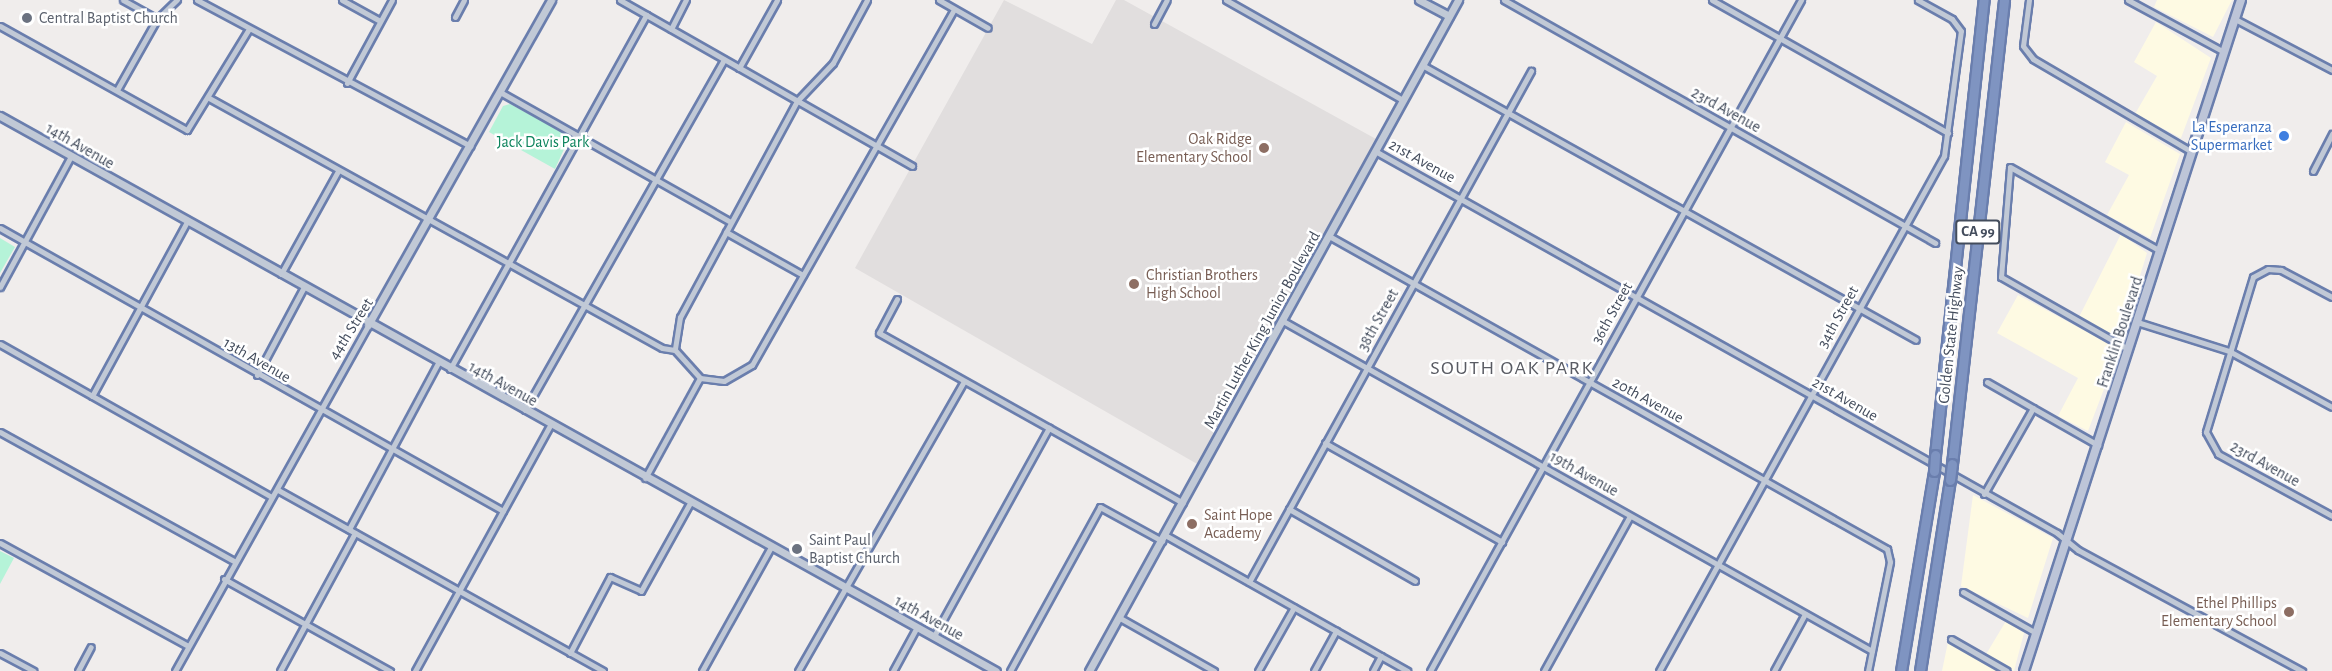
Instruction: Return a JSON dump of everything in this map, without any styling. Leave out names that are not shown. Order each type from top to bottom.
[{"type":"highway","name":"Golden State Highway","points":[[1901,671],[1934,471],[1984,0]]},
{"type":"highway","name":"Golden State Highway","points":[[1920,671],[1950,480],[2004,0]]},
{"type":"main road","name":"Franklin Boulevard","points":[[2024,671],[2241,0]]},
{"type":"street","points":[[123,0],[156,18]]},
{"type":"street","points":[[117,90],[156,18],[177,0]]},
{"type":"street","points":[[197,0],[347,83],[471,147]]},
{"type":"street","points":[[342,0],[380,21]]},
{"type":"street","points":[[347,83],[392,0]]},
{"type":"street","points":[[455,17],[464,0]]},
{"type":"street","name":"44th Street","points":[[175,671],[270,496],[278,490],[320,410],[430,220],[551,0]]},
{"type":"street","points":[[620,0],[912,166]]},
{"type":"street","points":[[671,29],[686,0]]},
{"type":"street","points":[[739,68],[777,0]]},
{"type":"street","points":[[675,350],[680,317],[797,101],[833,63],[867,0]]},
{"type":"street","points":[[939,0],[988,28]]},
{"type":"street","points":[[1154,24],[1167,0]]},
{"type":"street","points":[[1226,0],[1403,100]]},
{"type":"street","points":[[1419,0],[1449,16]]},
{"type":"street","name":"Martin Luther King Junior Boulevard","points":[[1089,671],[1458,0]]},
{"type":"street","name":"23rd Avenue","points":[[1504,0],[1935,243]]},
{"type":"street","points":[[1712,0],[1948,133]]},
{"type":"street","name":"36th Street","points":[[1430,671],[1801,0]]},
{"type":"street","name":"34th Street","points":[[1659,671],[1944,156],[1958,24],[1918,0]]},
{"type":"street","points":[[2029,0],[2023,37],[2026,53],[2192,152]]},
{"type":"street","points":[[2128,0],[2224,52]]},
{"type":"street","points":[[209,98],[662,348],[675,350],[700,378],[723,381],[747,370],[803,275],[874,144],[954,9]]},
{"type":"street","points":[[449,370],[646,15]]},
{"type":"street","points":[[2235,19],[2332,70]]},
{"type":"street","points":[[0,26],[187,130],[193,127],[249,29]]},
{"type":"street","points":[[525,412],[724,59]]},
{"type":"street","points":[[1422,65],[1857,310],[1916,340]]},
{"type":"street","name":"38th Street","points":[[1249,582],[1531,71]]},
{"type":"street","points":[[500,92],[731,222]]},
{"type":"street","name":"14th Avenue","points":[[0,116],[368,325],[994,670]]},
{"type":"street","points":[[2313,171],[2332,135]]},
{"type":"street","name":"21st Avenue","points":[[1375,151],[1637,296],[2067,542],[2302,671]]},
{"type":"street","points":[[0,286],[71,156]]},
{"type":"street","points":[[2128,349],[2001,277],[2010,167],[2160,251]]},
{"type":"street","points":[[281,274],[338,171]]},
{"type":"street","points":[[92,396],[187,222]]},
{"type":"street","name":"13th Avenue","points":[[0,228],[257,375],[503,511]]},
{"type":"street","points":[[726,232],[803,275]]},
{"type":"street","name":"20th Avenue","points":[[1329,236],[1889,553],[1872,651]]},
{"type":"street","name":"23rd Avenue","points":[[2332,297],[2281,270],[2262,270],[2251,282],[2206,425],[2210,445],[2332,516]]},
{"type":"street","points":[[257,375],[304,287]]},
{"type":"street","points":[[897,299],[879,333],[1183,503]]},
{"type":"street","name":"19th Avenue","points":[[1283,321],[1872,651]]},
{"type":"street","points":[[2137,321],[2229,351],[2332,407]]},
{"type":"street","points":[[0,344],[270,496]]},
{"type":"street","points":[[280,671],[438,363]]},
{"type":"street","points":[[645,478],[700,378]]},
{"type":"street","points":[[798,671],[964,381]]},
{"type":"street","points":[[1987,382],[2098,445]]},
{"type":"street","points":[[1984,494],[2033,408]]},
{"type":"street","points":[[415,671],[550,425]]},
{"type":"street","points":[[934,636],[1049,428]]},
{"type":"street","points":[[0,432],[234,561]]},
{"type":"street","points":[[1325,443],[1502,542]]},
{"type":"street","points":[[278,490],[603,671]]},
{"type":"street","points":[[570,653],[610,577],[641,591],[690,503]]},
{"type":"street","points":[[1010,671],[1100,507],[1249,582],[1407,671]]},
{"type":"street","points":[[1289,509],[1415,581]]},
{"type":"street","points":[[1544,671],[1630,516]]},
{"type":"street","points":[[0,543],[188,646]]},
{"type":"street","points":[[702,671],[771,547]]},
{"type":"street","points":[[224,579],[380,669],[390,671]]},
{"type":"street","points":[[1962,592],[2036,633]]},
{"type":"street","points":[[1258,671],[1294,607]]},
{"type":"street","points":[[1774,671],[1805,614]]},
{"type":"street","points":[[1120,618],[1214,671]]},
{"type":"street","points":[[893,671],[917,627]]},
{"type":"street","points":[[1314,671],[1336,631]]},
{"type":"street","points":[[1950,639],[2007,671]]},
{"type":"street","points":[[78,671],[91,647]]},
{"type":"street","points":[[1868,671],[1872,651]]},
{"type":"street","points":[[0,653],[34,671]]},
{"type":"street","points":[[1372,671],[1381,656]]},
{"type":"shaded area","points":[[1004,0],[1092,44],[1116,0],[1124,0],[1376,139],[1199,465],[855,268]]},
{"type":"shaded area","points":[[2157,0],[2232,0],[2213,37],[2154,7]]},
{"type":"shaded area","points":[[2156,22],[2211,58],[2181,138],[2135,114],[2157,76],[2134,62]]},
{"type":"shaded area","points":[[2126,122],[2180,154],[2150,238],[2107,215],[2129,175],[2105,162]]},
{"type":"shaded area","points":[[2121,234],[2147,253],[2123,331],[2114,335],[2079,317]]},
{"type":"shaded area","points":[[2018,295],[2115,347],[2117,355],[2088,431],[2058,416],[2078,378],[1997,333]]},
{"type":"shaded area","points":[[1973,495],[2053,538],[2028,618],[1961,586]]},
{"type":"shaded area","points":[[2006,621],[2024,633],[2014,671],[1985,656]]},
{"type":"shaded area","points":[[1948,642],[1999,671],[1942,671]]},
{"type":"green space","name":"Jack Davis Park","points":[[510,104],[570,136],[555,169],[489,132],[503,106]]},
{"type":"green space","points":[[0,238],[15,247],[0,273]]},
{"type":"green space","points":[[0,551],[14,558],[0,584]]},
{"type":"place","name":"Central Baptist Church","points":[[27,18]]},
{"type":"place","name":"La Esperanza Supermarket","points":[[2284,136]]},
{"type":"place","name":"Oak Ridge Elementary School","points":[[1264,148]]},
{"type":"place","name":"Christian Brothers High School","points":[[1134,284]]},
{"type":"place","name":"Saint Hope Academy","points":[[1192,524]]},
{"type":"place","name":"Saint Paul Baptist Church","points":[[797,549]]},
{"type":"place","name":"Ethel Phillips Elementary School","points":[[2289,612]]},
{"type":"district","name":"SOUTH OAK PARK","points":[[1512,368]]}]
